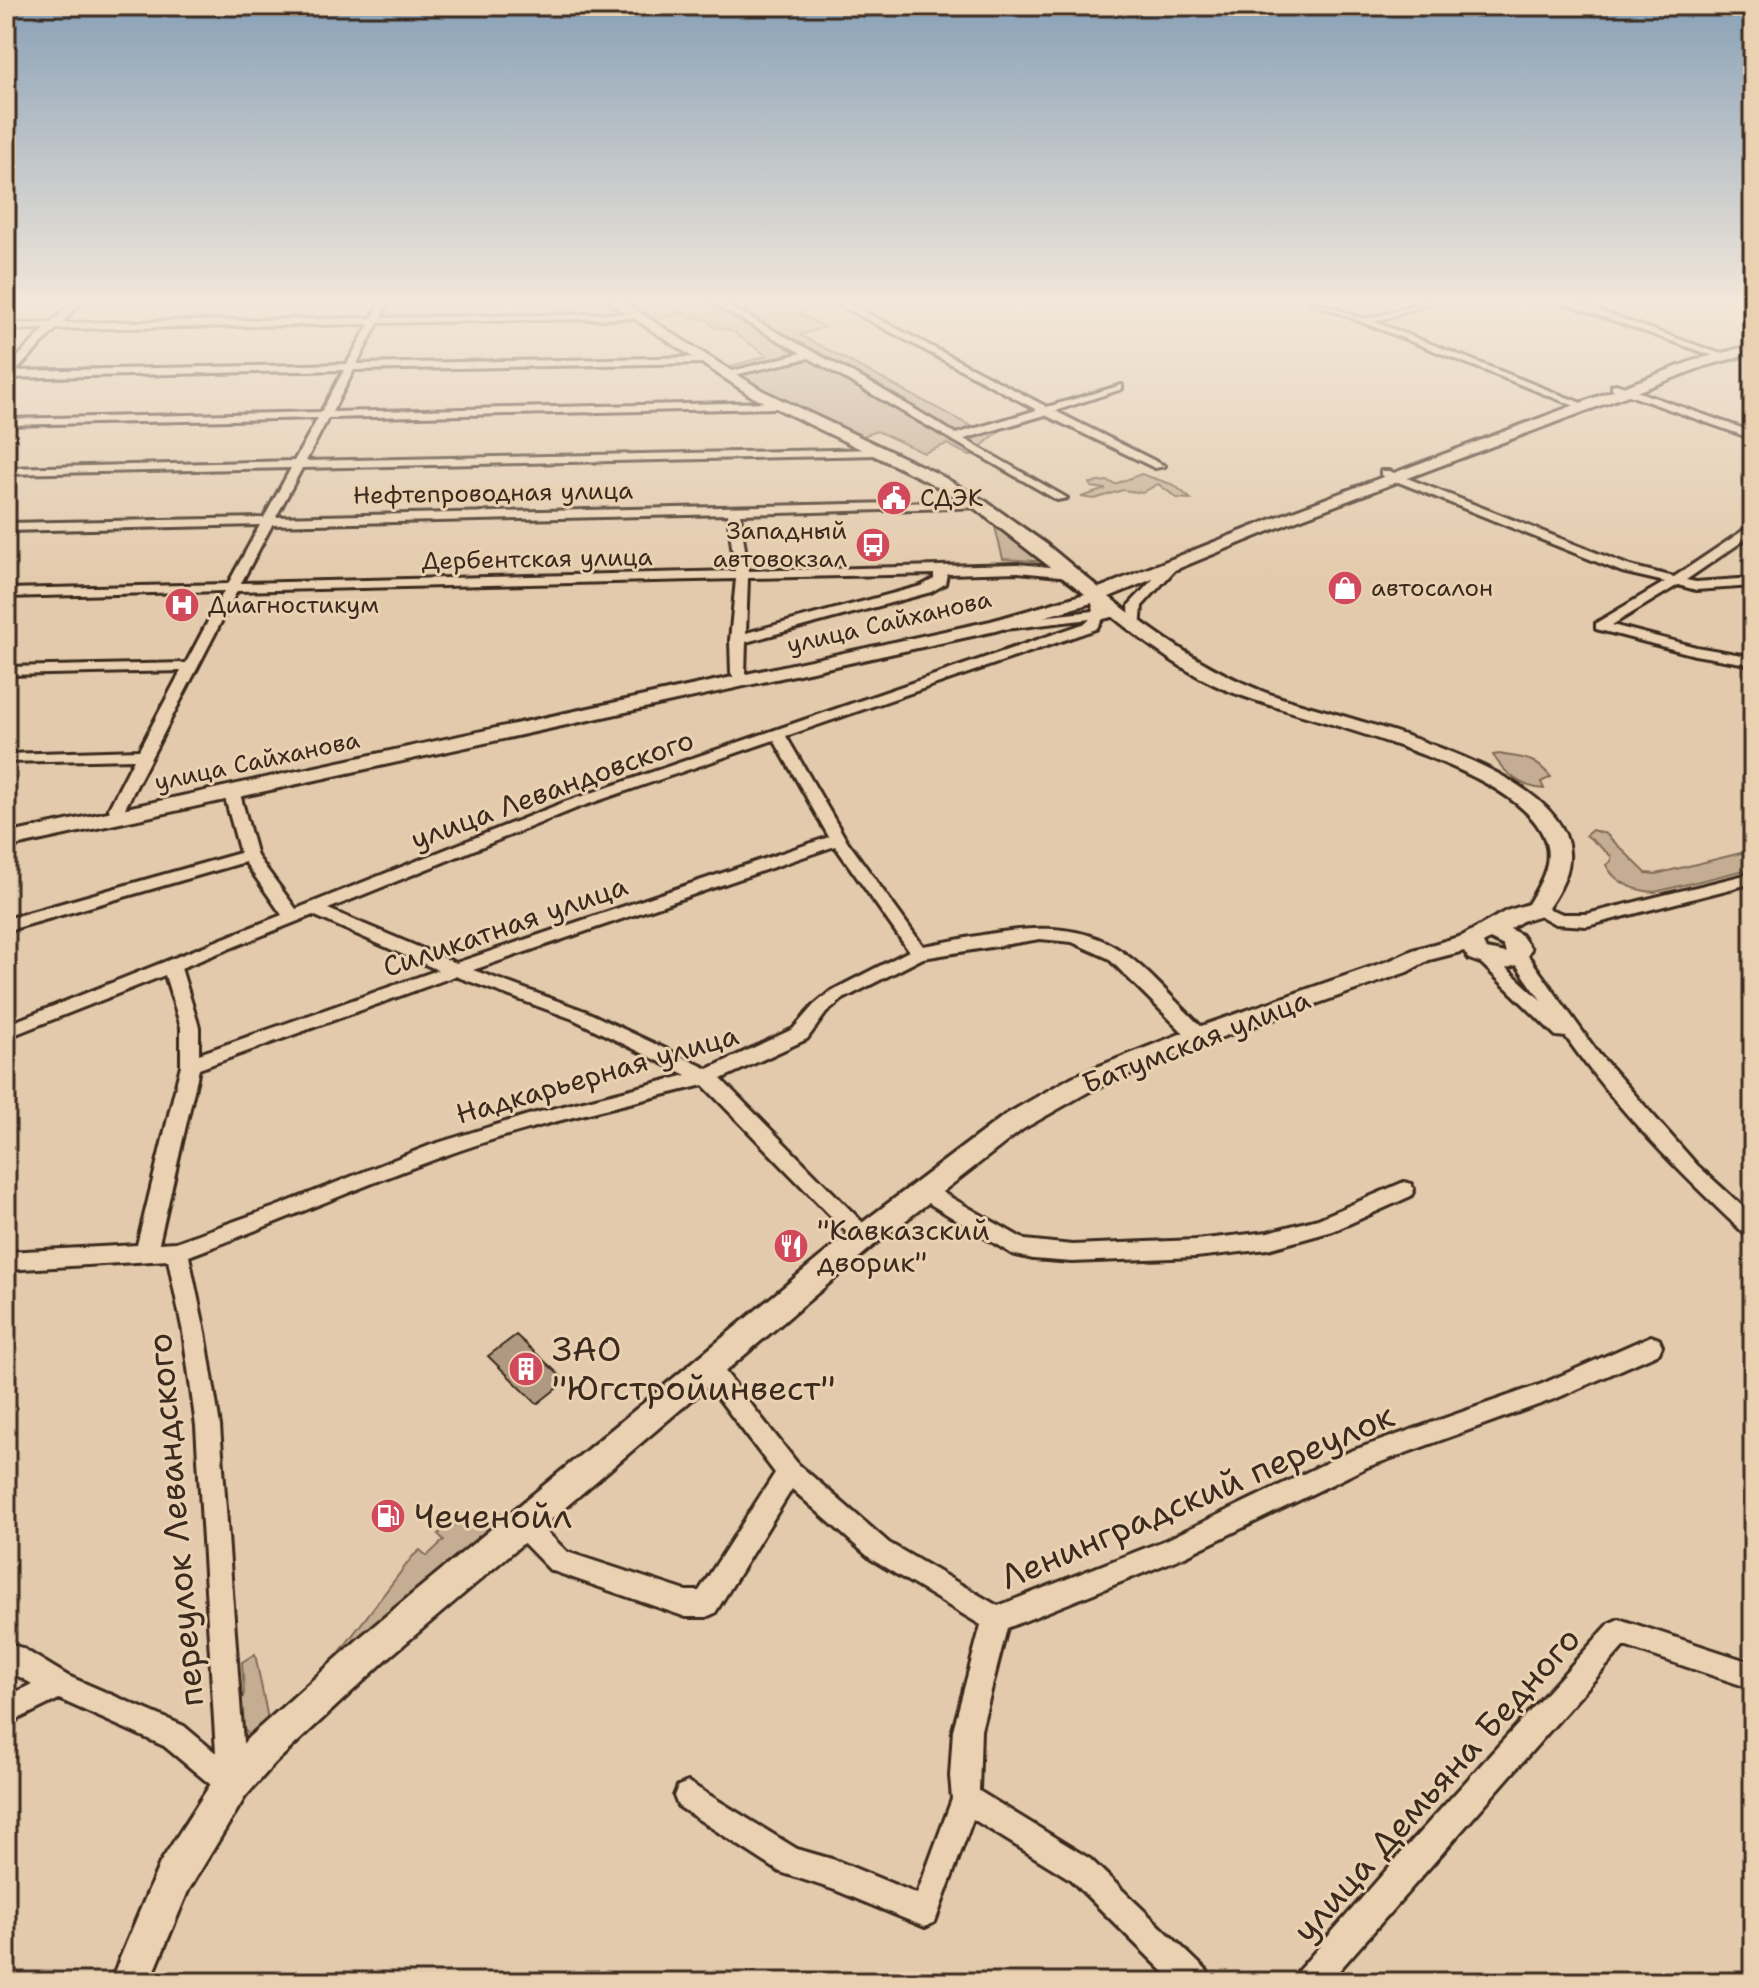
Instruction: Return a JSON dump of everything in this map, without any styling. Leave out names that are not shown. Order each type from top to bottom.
[{"type":"main road","points":[[761,395],[982,505],[1038,543],[1088,592],[1220,680],[1420,746],[1511,791],[1540,817],[1558,844],[1559,868],[1536,909],[1532,933],[1518,952],[1512,939],[1482,947]]},
{"type":"main road","name":"улица Сайханова","points":[[6,841],[117,813],[740,677],[995,626],[1174,564],[1390,475],[1605,395]]},
{"type":"main road","points":[[1088,592],[1390,475]]},
{"type":"main road","name":"улица Сайханова","points":[[6,831],[232,794],[740,677],[1088,592]]},
{"type":"main road","points":[[1482,947],[1514,916],[1536,909]]},
{"type":"main road","name":"Батумская улица","points":[[130,1982],[174,1877],[232,1784],[309,1706],[521,1523],[924,1190],[1014,1122],[1124,1064],[1399,966],[1482,947]]},
{"type":"street","points":[[117,813],[144,754],[333,395]]},
{"type":"street","points":[[884,395],[1061,498]]},
{"type":"street","points":[[1020,395],[1046,411],[1159,466]]},
{"type":"street","points":[[955,438],[1095,395]]},
{"type":"street","points":[[1555,395],[1579,404]]},
{"type":"street","points":[[1638,395],[1753,436]]},
{"type":"street","points":[[6,422],[777,405]]},
{"type":"street","points":[[6,471],[879,452]]},
{"type":"street","points":[[1390,475],[1606,562],[1673,583],[1714,587],[1753,582]]},
{"type":"street","name":"Нефтепроводная улица","points":[[6,527],[982,505]]},
{"type":"street","points":[[734,511],[742,576],[737,640],[740,677]]},
{"type":"street","points":[[1753,528],[1673,583],[1601,626],[1695,651],[1753,661]]},
{"type":"street","points":[[1135,626],[1136,605],[1174,564]]},
{"type":"street","name":"Дербентская улица","points":[[6,593],[1018,568],[1088,592]]},
{"type":"street","points":[[737,640],[926,589],[940,581],[941,570]]},
{"type":"street","name":"улица Левандовского","points":[[6,1032],[571,805],[1091,626],[1088,592]]},
{"type":"street","points":[[6,671],[190,667]]},
{"type":"street","points":[[778,735],[838,839],[919,953]]},
{"type":"street","points":[[6,758],[144,754]]},
{"type":"street","points":[[232,794],[249,856],[292,916]]},
{"type":"street","name":"Силикатная улица","points":[[190,1065],[455,970],[838,839]]},
{"type":"street","points":[[6,925],[249,856]]},
{"type":"street","points":[[1536,909],[1561,920],[1587,920],[1753,878]]},
{"type":"street","points":[[1734,882],[1753,891]]},
{"type":"street","points":[[311,908],[455,970],[579,1015],[707,1077],[864,1237]]},
{"type":"street","name":"Надкарьерная улица","points":[[6,1261],[177,1251],[282,1213],[438,1150],[528,1122],[707,1077],[735,1067],[800,1034],[820,1009],[837,995],[919,953],[1040,933],[1075,937],[1114,954],[1199,1036]]},
{"type":"street","points":[[1482,947],[1591,1058],[1690,1170],[1753,1229]]},
{"type":"street","points":[[1518,952],[1591,1058]]},
{"type":"street","points":[[146,1253],[190,1065],[190,1027],[171,965]]},
{"type":"street","points":[[924,1190],[1020,1248],[1036,1252],[1091,1253],[1163,1250],[1288,1235],[1314,1229],[1404,1190]]},
{"type":"street","name":"переулок Левандского","points":[[177,1251],[194,1332],[208,1426],[232,1784]]},
{"type":"street","name":"Ленинградский переулок","points":[[708,1367],[789,1472],[880,1551],[996,1619],[1174,1549],[1359,1459],[1549,1391],[1651,1346]]},
{"type":"street","points":[[521,1523],[559,1561],[686,1604],[706,1604],[789,1472]]},
{"type":"street","points":[[688,1796],[790,1862],[835,1875],[925,1912],[966,1799],[962,1771],[964,1735],[996,1619]]},
{"type":"street","name":"улица Демьяна Бедного","points":[[1309,1982],[1619,1632],[1753,1676]]},
{"type":"street","points":[[6,1656],[13,1657],[59,1685],[174,1736],[232,1784]]},
{"type":"street","points":[[6,1711],[59,1685]]},
{"type":"street","points":[[966,1799],[1080,1869],[1196,1982]]},
{"type":"shaded area","points":[[767,395],[912,395],[974,428],[1020,413],[970,456],[947,444],[924,453],[877,431],[855,439]]},
{"type":"shaded area","points":[[1141,474],[1174,485],[1191,499],[1177,498],[1158,484],[1142,493],[1123,490],[1094,499],[1081,497],[1106,489],[1092,487],[1090,483],[1107,481],[1115,484]]},
{"type":"shaded area","points":[[995,527],[1003,527],[1048,562],[1003,559]]},
{"type":"shaded area","points":[[1493,755],[1527,759],[1538,765],[1551,777],[1541,782],[1544,789],[1528,786],[1514,778]]},
{"type":"shaded area","points":[[1592,830],[1606,834],[1646,873],[1656,874],[1753,850],[1753,868],[1655,892],[1640,890],[1626,885],[1610,871],[1606,865],[1611,861],[1611,856],[1586,835]]},
{"type":"shaded area","points":[[500,1513],[506,1522],[332,1670],[336,1657],[413,1556],[420,1550],[427,1556],[444,1540],[438,1534],[446,1527]]},
{"type":"shaded area","points":[[255,1654],[270,1729],[259,1735],[249,1735],[235,1720],[244,1693],[242,1662]]},
{"type":"building","name":"ЗАО \"Югстройинвест\"","points":[[516,1335],[566,1381],[537,1404],[488,1356]]},
{"type":"place","name":"СДЭК","points":[[894,498]]},
{"type":"place","name":"Западный автовокзал","points":[[873,545]]},
{"type":"place","name":"автосалон","points":[[1345,588]]},
{"type":"place","name":"Диагностикум","points":[[182,605]]},
{"type":"place","name":"\"Кавказский дворик\"","points":[[791,1246]]},
{"type":"place","name":"ЗАО \"Югстройинвест\"","points":[[526,1369]]},
{"type":"place","name":"Чеченойл","points":[[388,1516]]}]
